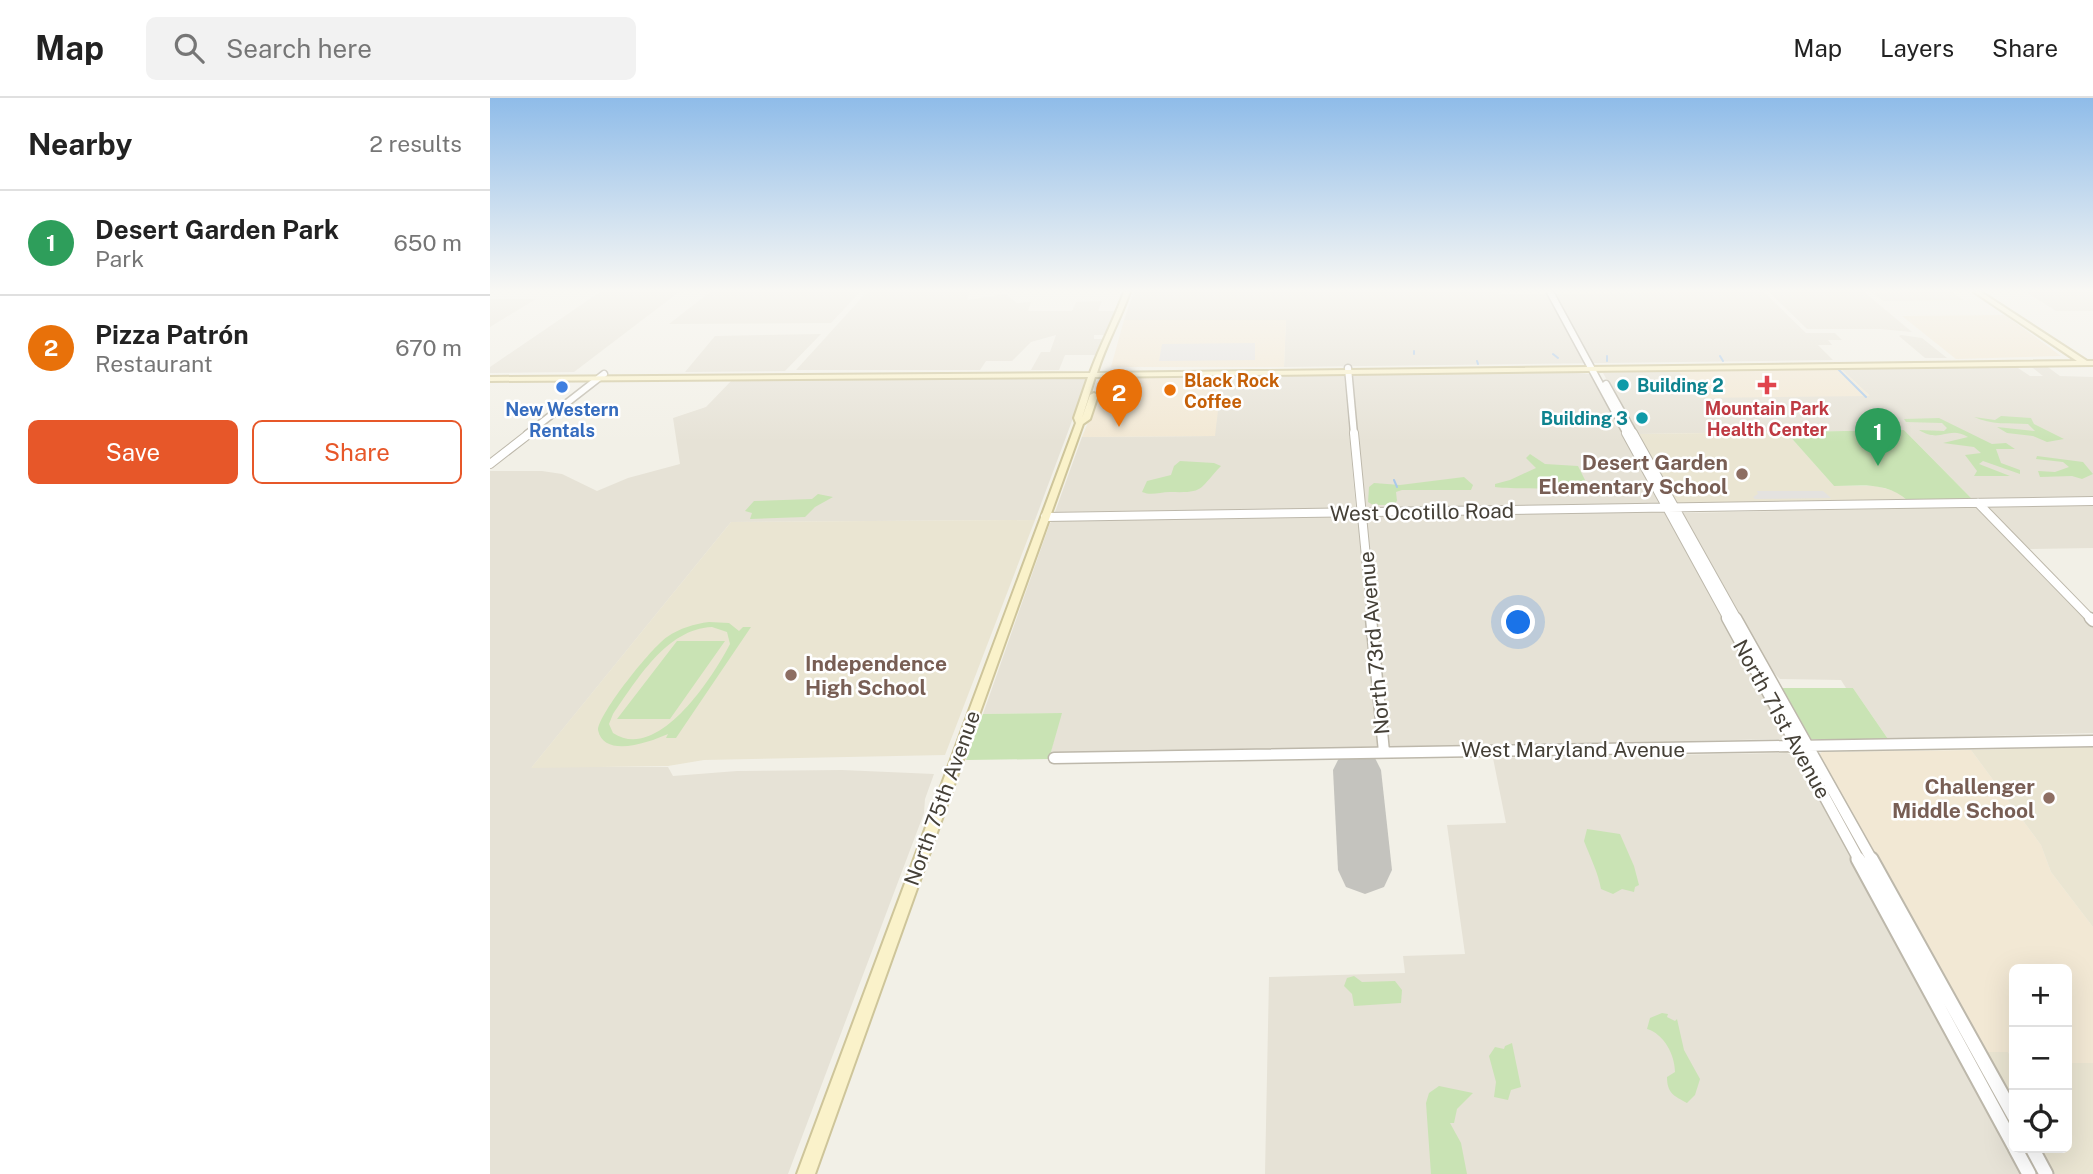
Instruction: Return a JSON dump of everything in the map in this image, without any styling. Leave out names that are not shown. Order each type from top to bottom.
[{"type":"main road","name":"North 75th Avenue","points":[[806,1174],[1045,517],[1080,423],[1086,419],[1098,373],[1112,342]]},
{"type":"main road","points":[[2053,342],[2083,361],[2093,371]]},
{"type":"main road","points":[[490,377],[1098,373],[1985,360],[2083,361]]},
{"type":"main road","points":[[1965,364],[1987,362],[1985,360]]},
{"type":"main road","points":[[1782,364],[2083,361]]},
{"type":"street","name":"North 71st Avenue","points":[[1579,342],[1802,746],[2009,1136]]},
{"type":"street","name":"North 71st Avenue","points":[[1581,342],[1593,367]]},
{"type":"street","name":"North 73rd Avenue","points":[[1348,370],[1384,752]]},
{"type":"street","points":[[490,464],[601,376]]},
{"type":"street","name":"West Ocotillo Road","points":[[1045,517],[2093,501]]},
{"type":"street","points":[[1978,503],[2093,621]]},
{"type":"street","name":"West Maryland Avenue","points":[[1054,758],[2093,741]]},
{"type":"street","name":"North 71st Avenue","points":[[1802,746],[2009,1107]]},
{"type":"street","name":"North 71st Avenue","points":[[2018,1153],[2029,1174]]},
{"type":"street","points":[[2035,1153],[2046,1174]]},
{"type":"shaded area","points":[[526,342],[613,342],[574,372],[490,373],[490,367]]},
{"type":"shaded area","points":[[710,342],[813,342],[785,371],[685,372]]},
{"type":"shaded area","points":[[821,342],[1031,342],[1012,361],[986,361],[980,370],[796,370]]},
{"type":"shaded area","points":[[1053,342],[1102,342],[1096,355],[1065,355],[1059,370],[1031,370],[1041,352],[1050,352]]},
{"type":"shaded area","points":[[1118,342],[1285,342],[1284,367],[1111,367]]},
{"type":"shaded area","points":[[1285,342],[1830,342],[1832,345],[1818,345],[1833,360],[1284,367]]},
{"type":"shaded area","points":[[1906,342],[1927,342],[1947,358],[1925,358]]},
{"type":"shaded area","points":[[1935,342],[2042,342],[2061,356],[1956,359]]},
{"type":"shaded area","points":[[1255,343],[1255,360],[1159,361],[1162,344]]},
{"type":"shaded area","points":[[2029,365],[2045,365],[2060,376],[2093,377],[2093,498],[1973,500],[1904,430],[1637,434],[1603,373],[1678,371],[1869,395],[1840,368],[2015,366],[2030,376],[2043,376]]},
{"type":"shaded area","points":[[1840,368],[1870,396],[1698,398],[1678,370]]},
{"type":"shaded area","points":[[1549,371],[1591,374],[1659,504],[1366,508],[1352,375]]},
{"type":"shaded area","points":[[1222,376],[1344,376],[1356,509],[1055,512],[1082,437],[1214,436]]},
{"type":"shaded area","points":[[1222,376],[1215,436],[1082,437],[1106,379]]},
{"type":"shaded area","points":[[1088,378],[1035,520],[731,522],[532,767],[668,767],[673,776],[737,771],[842,770],[934,774],[925,799],[924,813],[788,1174],[490,1174],[490,471],[542,471],[562,474],[597,491],[628,478],[680,464],[673,418],[706,407],[733,379]]},
{"type":"shaded area","name":"Desert Garden Elementary School","points":[[1786,432],[1834,486],[1876,486],[1898,492],[1908,501],[1680,504],[1676,503],[1637,434]]},
{"type":"shaded area","points":[[1757,491],[1823,491],[1831,498],[1755,499],[1753,497],[1758,494]]},
{"type":"shaded area","points":[[2093,504],[2093,548],[2029,549],[1987,507]]},
{"type":"shaded area","points":[[1975,507],[2093,626],[2093,733],[1888,739],[1853,688],[1846,688],[1841,680],[1780,679],[1771,670],[1683,513]]},
{"type":"shaded area","points":[[1661,510],[1667,514],[1786,736],[1784,739],[1050,755],[1061,713],[983,714],[1050,523],[1055,520]]},
{"type":"shaded area","name":"Independence High School","points":[[1035,520],[945,755],[704,760],[668,766],[531,768],[731,522]]},
{"type":"shaded area","name":"Challenger Middle School","points":[[2093,747],[2093,927],[2051,872],[2041,845],[1971,750]]},
{"type":"shaded area","points":[[1971,750],[2041,845],[2051,872],[2093,927],[2093,1063],[2072,1063],[2072,964],[2009,964],[2009,1054],[1985,1052],[1818,755],[1822,752]]},
{"type":"shaded area","points":[[1787,753],[1799,759],[2021,1174],[1265,1174],[1269,977],[1405,973],[1403,956],[1465,954],[1447,825],[1506,823],[1493,758]]},
{"type":"shaded area","points":[[1985,1052],[2009,1054],[2009,1095]]},
{"type":"shaded area","points":[[2072,1063],[2093,1063],[2093,1174],[2054,1174],[2042,1153],[2072,1153]]},
{"type":"green space","points":[[2001,416],[2031,418],[2034,424],[2064,439],[2047,442],[2033,436],[2007,433],[1997,427],[2035,431],[2028,424],[1994,422],[1974,417],[1995,420]]},
{"type":"green space","points":[[1939,418],[1992,444],[2006,443],[2015,449],[1996,449],[2001,463],[2020,470],[2020,474],[1983,461],[1979,464],[2010,476],[1974,476],[1977,471],[1965,455],[1981,453],[1974,447],[1943,443],[1968,437],[1955,433],[1927,434],[1919,430],[1944,431],[1947,428],[1942,423],[1906,422],[1904,419]]},
{"type":"green space","points":[[1904,430],[1973,500],[1908,501],[1882,487],[1834,486],[1786,432]]},
{"type":"green space","points":[[1530,454],[1545,464],[1578,466],[1588,486],[1495,487],[1495,484],[1536,468],[1526,458]]},
{"type":"green space","points":[[2037,456],[2083,462],[2093,474],[2082,479],[2072,476],[2040,477],[2038,471],[2055,472],[2069,467],[2063,462],[2036,459]]},
{"type":"green space","points":[[1180,461],[1214,463],[1221,466],[1195,491],[1152,494],[1142,492],[1147,481],[1171,475],[1174,466]]},
{"type":"green space","points":[[1464,477],[1473,485],[1471,490],[1402,490],[1396,492],[1397,501],[1393,505],[1373,505],[1368,502],[1369,487],[1374,483],[1400,485]]},
{"type":"green space","points":[[818,494],[833,497],[815,507],[805,517],[750,519],[752,513],[745,511],[754,501],[812,499]]},
{"type":"green space","points":[[709,622],[729,623],[739,631],[743,627],[751,627],[676,738],[666,738],[668,734],[628,746],[609,744],[602,739],[598,730],[607,710],[650,653],[672,634]],"holes":[[[712,627],[727,632],[730,644],[722,659],[682,712],[665,727],[648,736],[630,739],[613,733],[609,724],[613,714],[654,658],[667,646],[696,630]]]},
{"type":"green space","points":[[677,641],[725,641],[670,719],[617,719]]},
{"type":"green space","points":[[1782,688],[1853,688],[1888,739],[1811,739]]},
{"type":"green space","points":[[1062,713],[1049,759],[966,760],[983,714]]},
{"type":"green space","points":[[1587,829],[1620,834],[1639,885],[1634,892],[1622,889],[1613,894],[1601,889],[1584,841]]},
{"type":"green space","points":[[1354,976],[1362,982],[1395,981],[1402,990],[1401,1003],[1354,1006],[1352,994],[1344,986],[1347,978]]},
{"type":"green space","points":[[1662,1013],[1668,1014],[1667,1017],[1675,1021],[1677,1019],[1684,1050],[1700,1079],[1695,1095],[1687,1103],[1675,1096],[1668,1087],[1667,1077],[1675,1072],[1667,1046],[1659,1035],[1647,1029],[1650,1018]]},
{"type":"green space","points":[[1512,1043],[1521,1087],[1511,1090],[1508,1100],[1494,1097],[1496,1082],[1489,1056],[1495,1047],[1504,1049]]},
{"type":"green space","points":[[1439,1086],[1473,1093],[1457,1109],[1454,1123],[1450,1123],[1461,1143],[1467,1174],[1431,1174],[1426,1103],[1429,1093]]},
{"type":"waterway","points":[[1553,354],[1558,358]]},
{"type":"waterway","points":[[1607,356],[1607,361]]},
{"type":"waterway","points":[[1720,356],[1723,361]]},
{"type":"waterway","points":[[1838,369],[1866,397]]},
{"type":"waterway","points":[[1394,480],[1397,487]]},
{"type":"runway","points":[[1357,770],[1365,870]]},
{"type":"place","name":"Building 2","points":[[1623,385]]},
{"type":"place","name":"Mountain Park Health Center","points":[[1767,385]]},
{"type":"place","name":"New Western Rentals","points":[[562,387]]},
{"type":"place","name":"Black Rock Coffee","points":[[1170,390]]},
{"type":"place","name":"Building 3","points":[[1642,418]]},
{"type":"place","name":"Pizza Patrón","points":[[1119,427]]},
{"type":"place","name":"Desert Garden Park","points":[[1878,466]]},
{"type":"place","name":"Desert Garden Elementary School","points":[[1742,474]]},
{"type":"place","name":"Independence High School","points":[[791,675]]},
{"type":"place","name":"Challenger Middle School","points":[[2049,798]]}]
